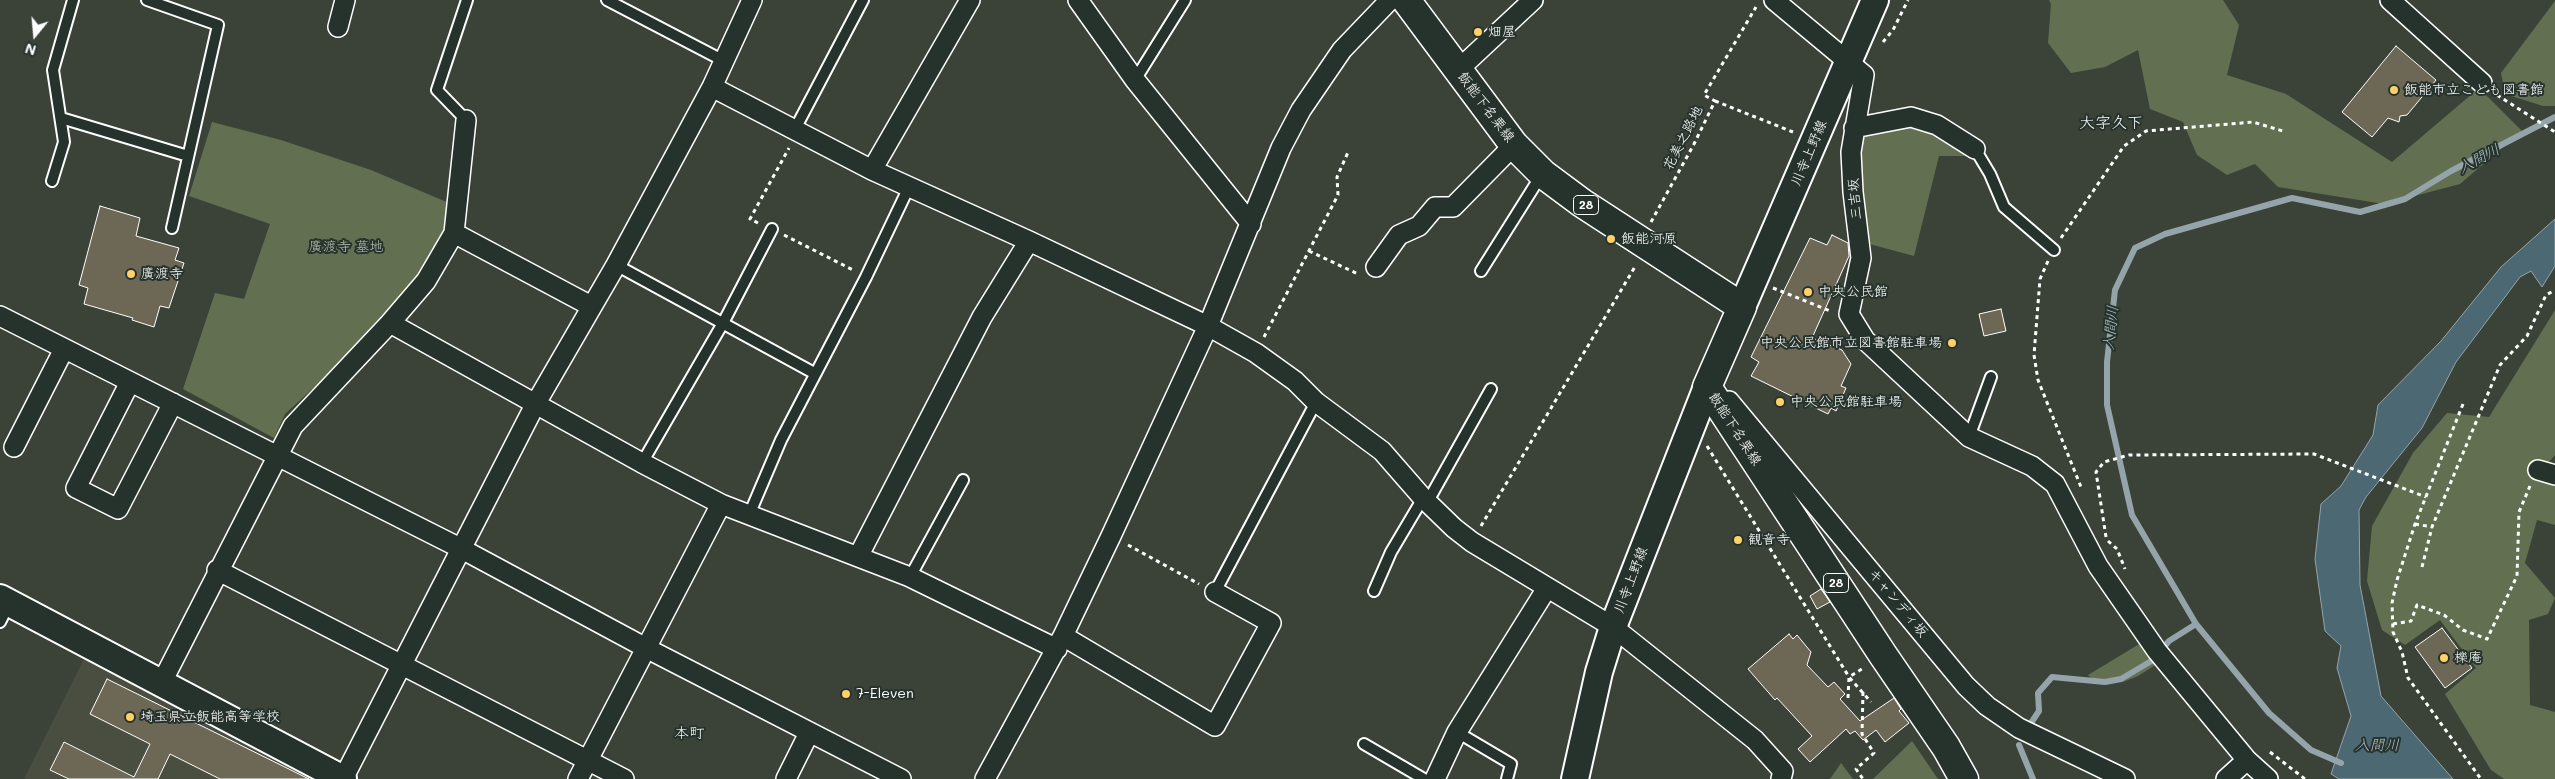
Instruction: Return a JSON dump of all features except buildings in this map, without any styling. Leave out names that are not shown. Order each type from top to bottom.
[{"type":"main road","name":"飯能下名栗線","points":[[1406,0],[1514,145],[1543,174],[1582,202],[1742,307],[1709,383],[1883,655],[1946,746],[1964,779]]},
{"type":"street","points":[[338,27],[345,0]]},
{"type":"street","points":[[3,607],[162,682],[343,779],[536,403],[616,265],[712,87],[752,0]]},
{"type":"street","points":[[872,170],[970,0]]},
{"type":"street","points":[[1078,0],[1135,80],[1251,224]]},
{"type":"street","points":[[985,779],[1060,642],[1111,536],[1208,326],[1281,148],[1300,110],[1342,50],[1390,0]]},
{"type":"street","points":[[1458,70],[1533,0]]},
{"type":"street","points":[[1774,0],[1848,62]]},
{"type":"street","name":"川寺上野線","points":[[1742,307],[1875,0]]},
{"type":"street","points":[[2390,0],[2482,83]]},
{"type":"street","name":"三吉坂","points":[[1848,62],[1864,75],[1851,152],[1853,192],[1861,258],[1849,314],[1865,340],[1968,437],[2032,466],[2055,484],[2098,566],[2160,655],[2247,760],[2268,779]]},
{"type":"street","points":[[712,87],[872,170],[1208,326],[1256,353],[1295,381],[1316,402],[1382,451],[1425,500],[1472,542],[1613,627],[1754,740],[1782,771],[1781,779]]},
{"type":"street","points":[[1854,128],[1911,117],[1938,125],[1975,149]]},
{"type":"street","points":[[162,682],[217,570],[293,426],[390,323],[426,281],[454,232],[466,120]]},
{"type":"street","points":[[1376,267],[1399,235],[1419,226],[1435,207],[1453,207],[1514,145]]},
{"type":"street","points":[[454,232],[591,306]]},
{"type":"street","points":[[859,556],[982,316],[1028,241]]},
{"type":"street","points":[[0,316],[460,548],[646,648],[901,779]]},
{"type":"street","points":[[390,323],[642,463],[721,504],[859,556],[1060,642],[1215,726],[1272,623],[1216,592]]},
{"type":"street","points":[[14,447],[64,348]]},
{"type":"street","points":[[130,382],[76,488],[118,509],[172,403]]},
{"type":"street","name":"川寺上野線","points":[[1576,779],[1599,672],[1613,627],[1709,383]]},
{"type":"street","name":"キャンディ坂","points":[[1709,383],[1966,686],[1987,706],[2019,728],[2125,779]]},
{"type":"street","points":[[578,779],[721,504]]},
{"type":"street","points":[[217,570],[624,779]]},
{"type":"street","points":[[1435,779],[1457,732],[1547,588]]},
{"type":"street","points":[[786,779],[809,733]]},
{"type":"street","points":[[2226,779],[2247,760]]},
{"type":"lane","points":[[52,181],[64,142],[53,70],[73,0]]},
{"type":"lane","points":[[147,0],[218,25],[172,228]]},
{"type":"lane","points":[[466,120],[437,90],[468,0]]},
{"type":"lane","points":[[607,0],[724,61]]},
{"type":"lane","points":[[796,131],[863,0]]},
{"type":"lane","points":[[1135,80],[1185,0]]},
{"type":"lane","points":[[61,118],[188,156]]},
{"type":"lane","points":[[1975,149],[1990,174],[2004,207],[2054,250]]},
{"type":"lane","points":[[1481,272],[1543,174]]},
{"type":"lane","points":[[749,515],[781,440],[814,373],[866,277],[909,187]]},
{"type":"lane","points":[[642,463],[723,323],[772,229]]},
{"type":"lane","points":[[616,265],[814,373]]},
{"type":"lane","points":[[1968,437],[1991,378]]},
{"type":"lane","points":[[1374,591],[1391,552],[1425,500],[1491,389]]},
{"type":"lane","points":[[1216,592],[1316,402]]},
{"type":"lane","points":[[910,577],[963,480]]},
{"type":"lane","points":[[1457,732],[1511,764],[1507,779]]},
{"type":"lane","points":[[1364,744],[1424,779]]},
{"type":"path","name":"花美之路地","points":[[1472,542],[1645,243],[1715,101],[1704,95],[1760,0]]},
{"type":"path","points":[[2503,99],[2555,132]]},
{"type":"path","points":[[1715,101],[1815,140]]},
{"type":"path","points":[[2081,489],[2038,380],[2034,354],[2040,279],[2054,250],[2082,205],[2124,146],[2146,132],[2253,122],[2286,132]]},
{"type":"path","points":[[796,131],[750,219],[866,277]]},
{"type":"path","points":[[1256,353],[1338,195],[1337,177],[1349,150]]},
{"type":"path","points":[[1309,251],[1362,276],[1376,267]]},
{"type":"path","points":[[1754,280],[1823,307]]},
{"type":"path","points":[[2422,568],[2432,527],[2500,365],[2527,336],[2546,295],[2555,290]]},
{"type":"path","points":[[2463,404],[2415,524],[2394,596],[2393,632],[2402,652],[2408,678],[2481,779]]},
{"type":"path","points":[[1693,422],[1849,677],[1871,702]]},
{"type":"path","points":[[2108,549],[2096,472],[2104,462],[2129,455],[2314,454],[2398,488],[2426,497]]},
{"type":"path","points":[[2393,624],[2411,621],[2417,605],[2444,615],[2463,630],[2488,638],[2518,576],[2518,512],[2546,473]]},
{"type":"path","points":[[2415,524],[2432,527]]},
{"type":"path","points":[[2102,533],[2106,541],[2117,549],[2128,576]]},
{"type":"path","points":[[1111,536],[1216,592]]},
{"type":"path","points":[[1849,677],[1868,665]]},
{"type":"path","points":[[1848,698],[1849,677]]},
{"type":"path","points":[[1863,692],[1862,734],[1874,753],[1856,769],[1863,779]]},
{"type":"shaded area","name":"埼玉県立飯能高等学校","points":[[86,655],[324,779],[24,779]]},
{"type":"green space","points":[[2049,0],[2223,0],[2239,25],[2227,75],[2286,94],[2392,162],[2479,88],[2522,131],[2460,184],[2384,204],[2278,187],[2255,164],[2227,175],[2197,155],[2183,122],[2150,109],[2138,50],[2105,67],[2071,73],[2048,43],[2051,4]]},
{"type":"green space","points":[[2555,1],[2555,106],[2543,106],[2505,94],[2501,73]]},
{"type":"green space","name":"廣渡寺 墓地","points":[[212,122],[281,140],[371,170],[449,203],[446,237],[421,281],[346,358],[285,414],[274,438],[183,389],[215,293],[244,299],[270,224],[189,196]]},
{"type":"green space","points":[[1910,122],[1947,140],[1965,156],[1939,156],[1914,256],[1862,242],[1859,137]]},
{"type":"green space","points":[[2555,310],[2555,455],[2549,462],[2555,468],[2555,525],[2537,520],[2525,563],[2555,598],[2548,614],[2529,620],[2530,705],[2555,712],[2555,779],[2504,779],[2491,770],[2445,694],[2476,668],[2440,620],[2405,645],[2382,630],[2367,581],[2372,526],[2413,453],[2447,413],[2489,417]]},
{"type":"green space","points":[[2141,643],[2157,664],[2138,676],[2123,682],[2096,683],[2088,675]]},
{"type":"green space","points":[[1912,741],[1938,779],[1873,779]]},
{"type":"green space","points":[[1841,763],[1853,779],[1830,779]]},
{"type":"water","name":"入間川","points":[[2555,219],[2555,266],[2542,287],[2531,271],[2520,277],[2456,362],[2422,428],[2366,497],[2359,510],[2360,585],[2381,696],[2453,779],[2339,779],[2331,774],[2351,716],[2337,668],[2341,646],[2325,631],[2315,559],[2321,504],[2341,486],[2373,435],[2378,405],[2441,341],[2501,267]]},
{"type":"waterway","name":"入間川","points":[[2341,763],[2311,750],[2269,713],[2196,624],[2132,515],[2107,405],[2107,362],[2115,290],[2135,248],[2165,234],[2292,198],[2360,212],[2405,199],[2451,171],[2555,117]]},
{"type":"waterway","points":[[2031,723],[2039,711],[2038,693],[2052,677],[2105,682],[2121,679],[2153,660],[2169,641],[2196,624]]},
{"type":"waterway","points":[[2019,745],[2033,779]]},
{"type":"place","name":"畑屋","points":[[1478,32]]},
{"type":"place","name":"飯能市立こども図書館","points":[[2394,90]]},
{"type":"place","name":"飯能河原","points":[[1611,239]]},
{"type":"place","name":"廣渡寺","points":[[131,274]]},
{"type":"place","name":"中央公民館","points":[[1808,292]]},
{"type":"place","name":"中央公民館市立図書館駐車場","points":[[1952,343]]},
{"type":"place","name":"中央公民館駐車場","points":[[1780,402]]},
{"type":"place","name":"観音寺","points":[[1738,540]]},
{"type":"place","name":"櫟庵","points":[[2444,658]]},
{"type":"place","name":"7-Eleven","points":[[846,694]]},
{"type":"place","name":"埼玉県立飯能高等学校","points":[[130,717]]},
{"type":"district","name":"大字久下","points":[[2111,123]]},
{"type":"district","name":"本町","points":[[689,733]]}]
